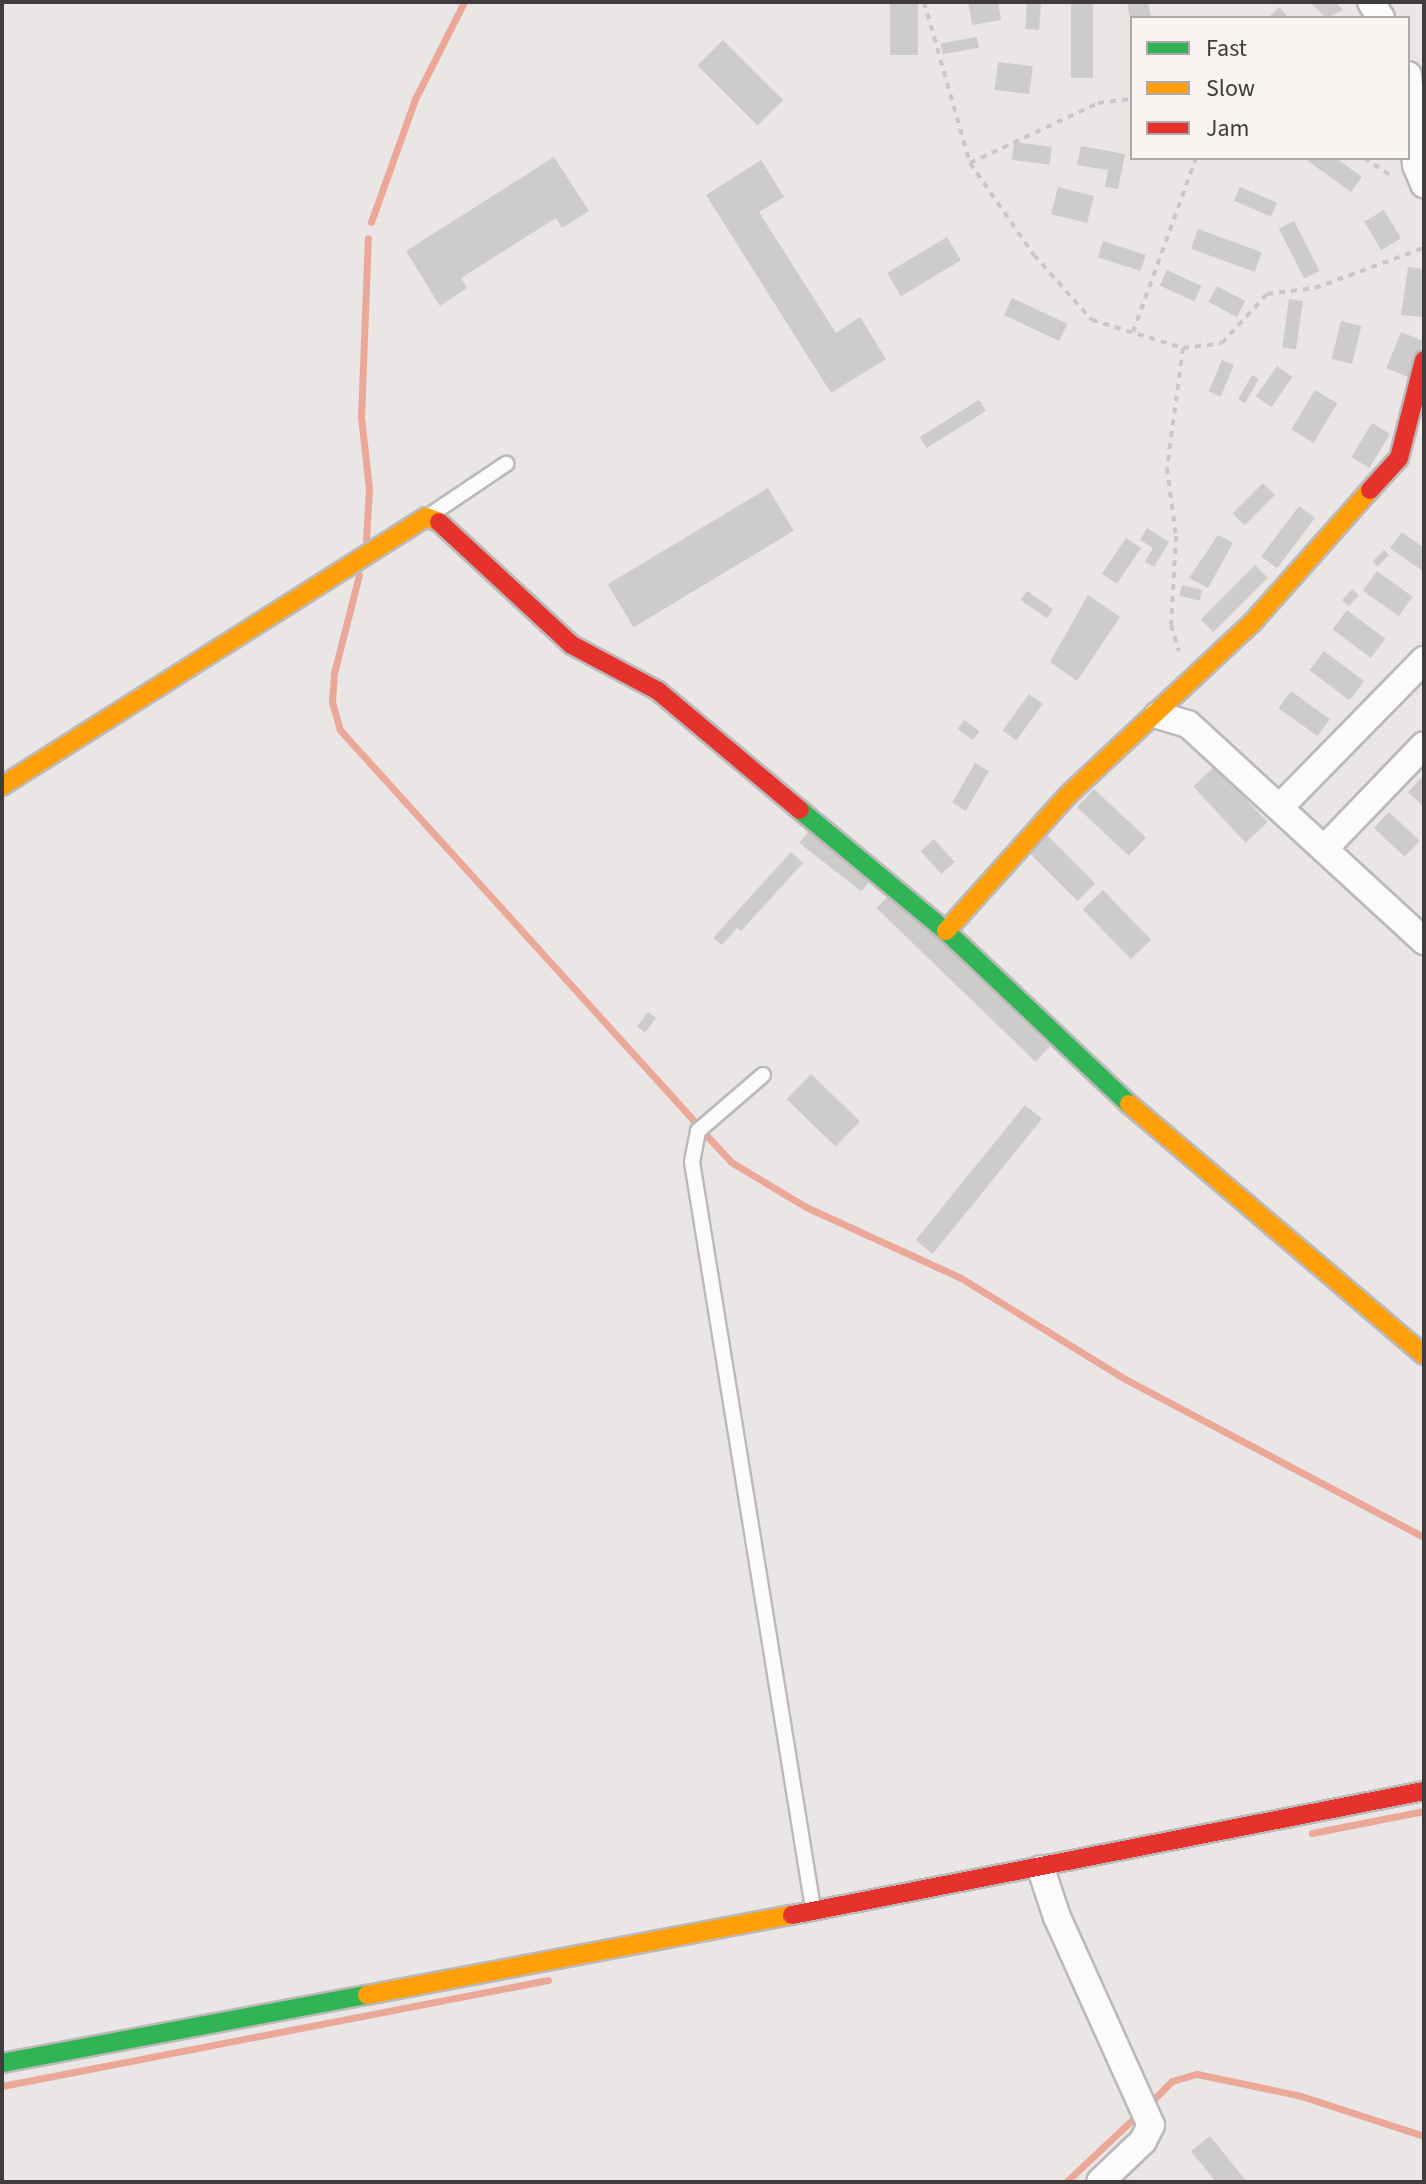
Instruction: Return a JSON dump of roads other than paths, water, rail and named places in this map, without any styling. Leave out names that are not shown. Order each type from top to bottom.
[{"type":"street","points":[[1410,98],[1416,165],[1424,184]]},
{"type":"street","points":[[946,931],[1068,795],[1195,681],[1399,458],[1424,360]]},
{"type":"street","points":[[2,786],[426,517],[460,535],[496,577],[572,645],[658,691],[946,931],[1074,1057],[1424,1355]]},
{"type":"street","points":[[1280,807],[1424,660]]},
{"type":"street","points":[[1158,715],[1188,724],[1424,941]]},
{"type":"street","points":[[1324,849],[1424,745]]},
{"type":"street","points":[[2,2063],[813,1908],[1041,1869],[1424,1791]]},
{"type":"street","points":[[1041,1869],[1057,1917],[1151,2125],[1143,2141],[1100,2182]]},
{"type":"lane","points":[[426,517],[506,464]]},
{"type":"lane","points":[[763,1075],[698,1131],[692,1162],[813,1908]]},
{"type":"waterway","points":[[371,222],[415,99],[464,2]]},
{"type":"waterway","points":[[366,539],[369,489],[361,417],[368,238]]},
{"type":"waterway","points":[[359,575],[334,673],[332,702],[340,730],[696,1123]]},
{"type":"waterway","points":[[707,1136],[731,1162],[806,1207],[961,1278],[1127,1380],[1424,1537]]},
{"type":"waterway","points":[[1312,1833],[1424,1811]]},
{"type":"waterway","points":[[2,2086],[548,1980]]},
{"type":"waterway","points":[[1154,2099],[1172,2081],[1197,2074],[1301,2096],[1424,2136]]},
{"type":"waterway","points":[[1066,2182],[1133,2119]]}]
